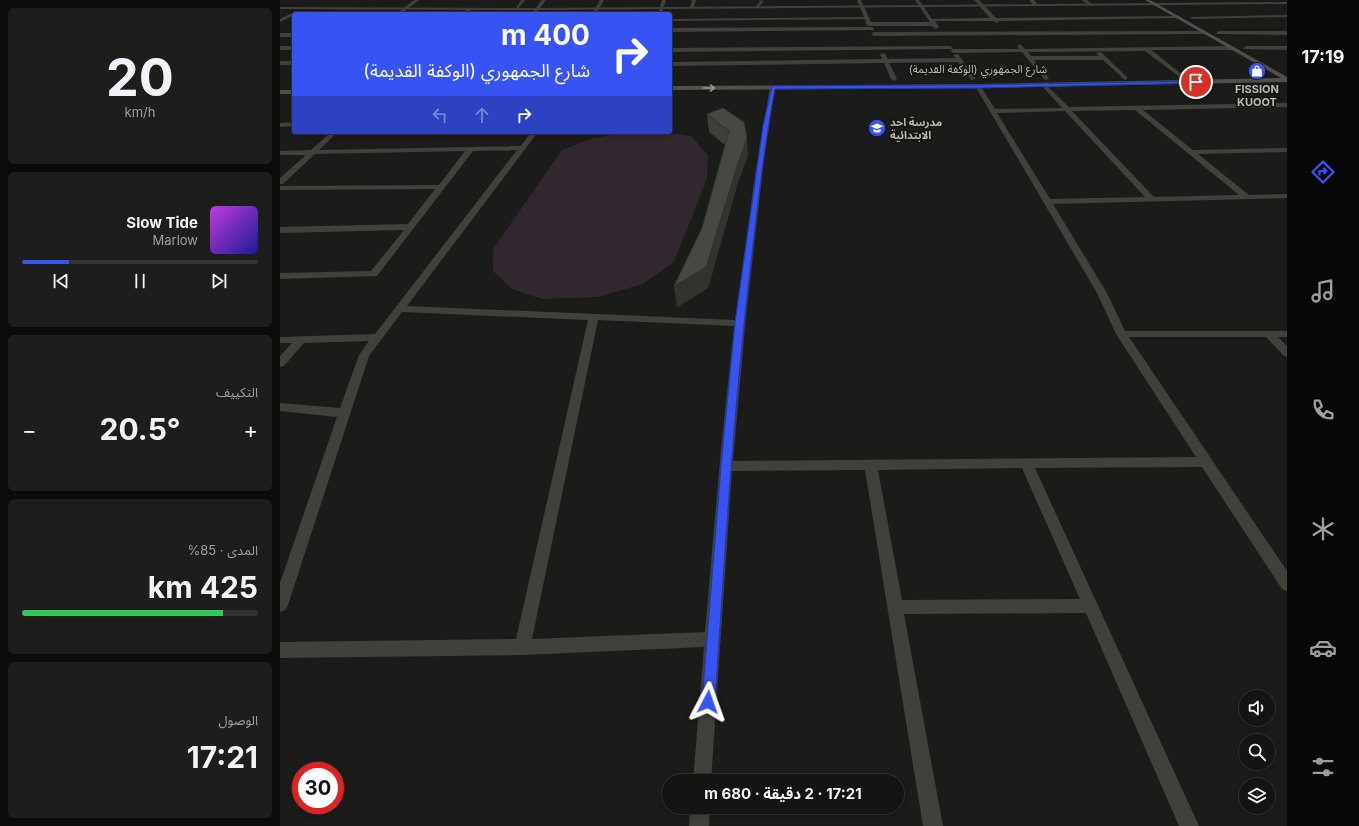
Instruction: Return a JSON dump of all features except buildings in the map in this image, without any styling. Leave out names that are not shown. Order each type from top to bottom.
[{"type":"main road","points":[[1147,0],[1165,4],[1232,41]]},
{"type":"main road","points":[[1156,2],[1176,17],[1287,80]]},
{"type":"main road","points":[[1239,44],[1259,56]]},
{"type":"main road","name":"شارع الجمهوري (الوكفة القديمة)","points":[[672,88],[773,83],[792,87],[978,86],[1125,78],[1287,75]]},
{"type":"main road","name":"شارع الجمهوري (الوكفة القديمة)","points":[[886,79],[902,79]]},
{"type":"main road","points":[[940,79],[944,86]]},
{"type":"main road","name":"شارع الجمهوري (الوكفة القديمة)","points":[[970,79],[1045,82],[1287,80]]},
{"type":"main road","points":[[672,81],[746,80]]},
{"type":"main road","points":[[791,80],[792,87]]},
{"type":"main road","points":[[280,92],[292,92]]},
{"type":"street","points":[[400,12],[417,0]]},
{"type":"street","points":[[534,12],[544,0]]},
{"type":"street","points":[[595,12],[602,0]]},
{"type":"street","points":[[660,12],[664,0]]},
{"type":"street","points":[[859,0],[894,79]]},
{"type":"street","points":[[917,0],[960,60],[970,79]]},
{"type":"street","points":[[976,0],[1024,50],[1045,82],[1066,109],[1152,199]]},
{"type":"street","points":[[1031,0],[1036,5]]},
{"type":"street","points":[[1084,0],[1090,4]]},
{"type":"street","points":[[280,8],[536,9],[1036,5],[1156,2]]},
{"type":"street","points":[[1165,4],[1287,3]]},
{"type":"street","points":[[280,5],[304,8]]},
{"type":"street","points":[[756,33],[758,7]]},
{"type":"street","points":[[297,12],[304,8]]},
{"type":"street","points":[[466,12],[470,9]]},
{"type":"street","points":[[280,21],[292,15]]},
{"type":"street","points":[[1192,18],[1287,16]]},
{"type":"street","points":[[672,30],[756,33],[994,19],[1176,17]]},
{"type":"street","points":[[672,20],[758,19],[871,26],[947,43],[1024,50],[1231,48]]},
{"type":"street","points":[[672,50],[880,48],[947,43],[1008,34],[1203,32]]},
{"type":"street","points":[[1219,33],[1287,33]]},
{"type":"street","points":[[280,35],[292,35]]},
{"type":"street","points":[[280,48],[292,48]]},
{"type":"street","points":[[1246,48],[1287,48]]},
{"type":"street","points":[[1095,49],[1125,78]]},
{"type":"street","points":[[1146,49],[1182,76]]},
{"type":"street","points":[[1030,58],[1105,58]]},
{"type":"street","points":[[672,64],[960,60]]},
{"type":"street","points":[[280,63],[292,63]]},
{"type":"street","points":[[703,774],[726,466],[739,323],[765,126],[773,83]]},
{"type":"street","points":[[978,86],[1102,293],[1121,334],[1287,584]]},
{"type":"street","points":[[993,111],[1287,105]]},
{"type":"street","points":[[1135,108],[1247,197]]},
{"type":"street","points":[[280,124],[292,124]]},
{"type":"street","points":[[280,182],[333,134]]},
{"type":"street","points":[[280,605],[364,355],[534,134]]},
{"type":"street","points":[[280,153],[523,148]]},
{"type":"street","points":[[280,276],[374,274],[470,150]]},
{"type":"street","points":[[1191,152],[1287,150]]},
{"type":"street","points":[[280,188],[442,187]]},
{"type":"street","points":[[1047,202],[1287,196]]},
{"type":"street","points":[[280,230],[410,227]]},
{"type":"street","points":[[399,309],[739,323]]},
{"type":"street","points":[[522,647],[594,317]]},
{"type":"street","points":[[1121,334],[1287,334]]},
{"type":"street","points":[[1269,334],[1287,353]]},
{"type":"street","points":[[280,340],[377,337]]},
{"type":"street","points":[[280,363],[301,339]]},
{"type":"street","points":[[280,407],[344,413]]},
{"type":"street","points":[[726,466],[1206,462]]},
{"type":"street","points":[[1027,464],[1189,826]]},
{"type":"street","points":[[871,465],[933,826]]},
{"type":"street","points":[[896,607],[1090,606]]},
{"type":"street","points":[[280,650],[522,647],[713,639]]},
{"type":"street","points":[[699,826],[700,814]]},
{"type":"lane","points":[[516,9],[523,0]]},
{"type":"lane","points":[[692,7],[694,0]]},
{"type":"lane","points":[[758,7],[762,1],[760,0]]},
{"type":"shaded area","points":[[672,133],[691,136],[708,155],[707,179],[674,262],[643,284],[598,297],[542,299],[512,289],[493,271],[493,249],[562,150],[591,139],[615,134]]},
{"type":"place","name":"FISSION KUOOT","points":[[1257,71]]},
{"type":"place","name":"مدرسة احد الابتدائية","points":[[877,128]]},
{"type":"route","points":[[708,702],[726,466],[739,323],[765,126],[773,87],[978,86],[1196,82]]}]
